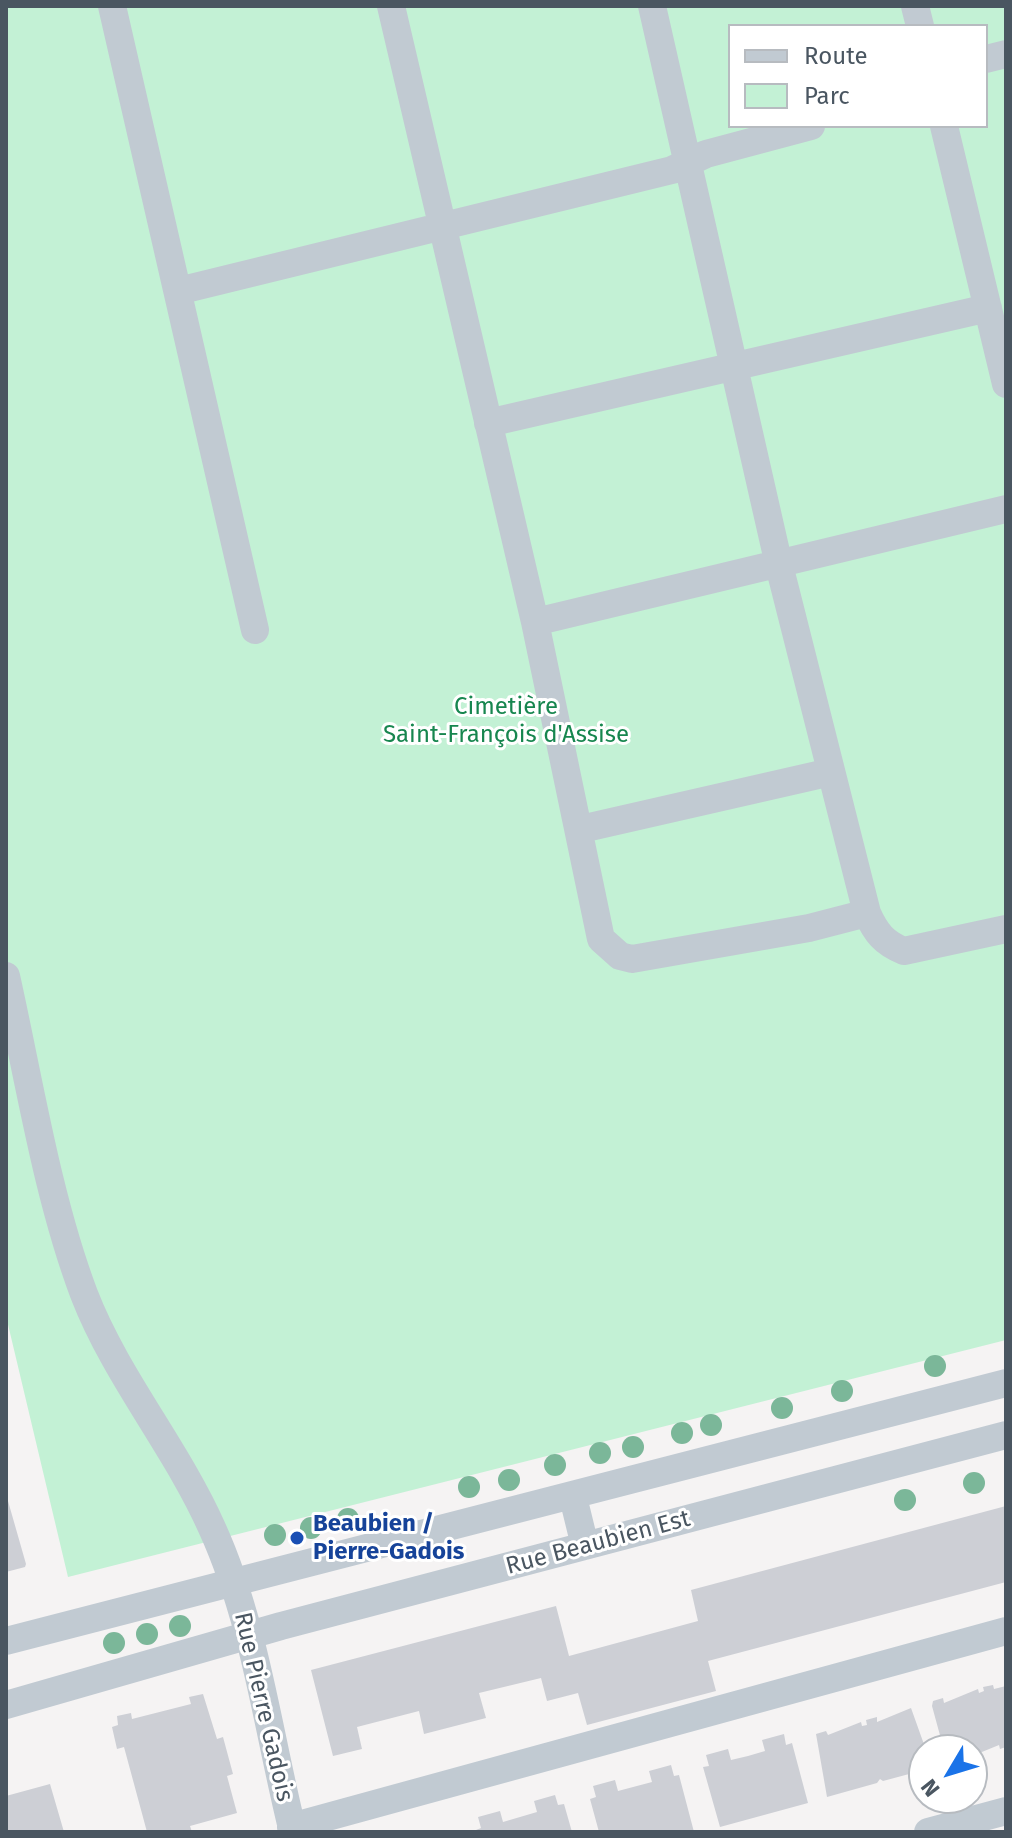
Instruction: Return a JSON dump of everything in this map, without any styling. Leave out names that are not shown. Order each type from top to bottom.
[{"type":"street","points":[[112,6],[255,630]]},
{"type":"street","points":[[391,6],[535,622],[581,829],[596,925],[601,939],[620,956],[646,958],[809,928],[867,913]]},
{"type":"street","points":[[652,6],[779,565],[867,913],[876,932],[889,945],[904,951],[1006,929]]},
{"type":"street","points":[[178,291],[672,170],[688,162],[804,128]]},
{"type":"street","points":[[944,128],[1006,384]]},
{"type":"street","points":[[488,423],[988,308]]},
{"type":"street","points":[[535,622],[1006,509]]},
{"type":"street","points":[[581,829],[831,772]]},
{"type":"street","name":"Rue Pierre Gadois","points":[[6,976],[66,1240],[85,1295],[107,1343],[212,1527],[233,1583],[247,1636],[292,1830]]},
{"type":"street","name":"Rue Beaubien Est","points":[[6,1641],[1006,1383]]},
{"type":"street","name":"Rue Beaubien Est","points":[[6,1705],[247,1636],[1006,1435]]},
{"type":"street","points":[[573,1497],[585,1546]]},
{"type":"street","points":[[292,1830],[1006,1631]]},
{"type":"street","points":[[945,1830],[1006,1811]]},
{"type":"green space","name":"Cimetière Saint-François d'Assise","points":[[6,6],[1006,6],[1006,1340],[68,1577],[6,1316]]},
{"type":"building","points":[[6,1494],[26,1564],[25,1567],[6,1572]]},
{"type":"building","points":[[1006,1506],[1006,1582],[708,1661],[716,1691],[587,1725],[578,1693],[547,1701],[541,1678],[479,1693],[486,1718],[424,1734],[419,1711],[357,1727],[362,1749],[333,1756],[311,1670],[556,1606],[569,1656],[698,1621],[691,1590]]},
{"type":"building","points":[[993,1685],[994,1689],[1006,1686],[1006,1747],[1000,1749],[999,1745],[988,1749],[988,1734],[940,1734],[933,1701],[943,1698],[944,1703],[978,1689],[979,1693],[984,1691],[983,1687]]},
{"type":"building","points":[[203,1694],[217,1739],[223,1737],[233,1774],[227,1776],[237,1813],[190,1826],[192,1832],[147,1832],[124,1747],[117,1749],[112,1727],[118,1725],[117,1716],[131,1713],[132,1719],[191,1704],[189,1697]]},
{"type":"building","points":[[911,1708],[920,1734],[908,1734],[908,1774],[883,1781],[880,1779],[877,1783],[827,1797],[816,1734],[826,1731],[828,1735],[861,1722],[862,1726],[867,1725],[866,1720],[877,1717],[877,1722]]},
{"type":"building","points":[[784,1734],[786,1745],[792,1743],[808,1803],[720,1827],[703,1767],[709,1766],[706,1755],[728,1749],[731,1760],[748,1756],[765,1751],[762,1740]]},
{"type":"building","points":[[671,1765],[674,1776],[679,1775],[694,1832],[599,1832],[590,1799],[596,1797],[593,1786],[615,1780],[618,1791],[652,1782],[649,1771]]},
{"type":"building","points":[[50,1784],[64,1832],[6,1832],[6,1796]]},
{"type":"building","points":[[555,1795],[558,1805],[564,1804],[572,1832],[471,1832],[481,1828],[478,1817],[500,1811],[503,1822],[537,1812],[534,1801]]},
{"type":"place","name":"Beaubien / Pierre-Gadois","points":[[297,1538]]}]
